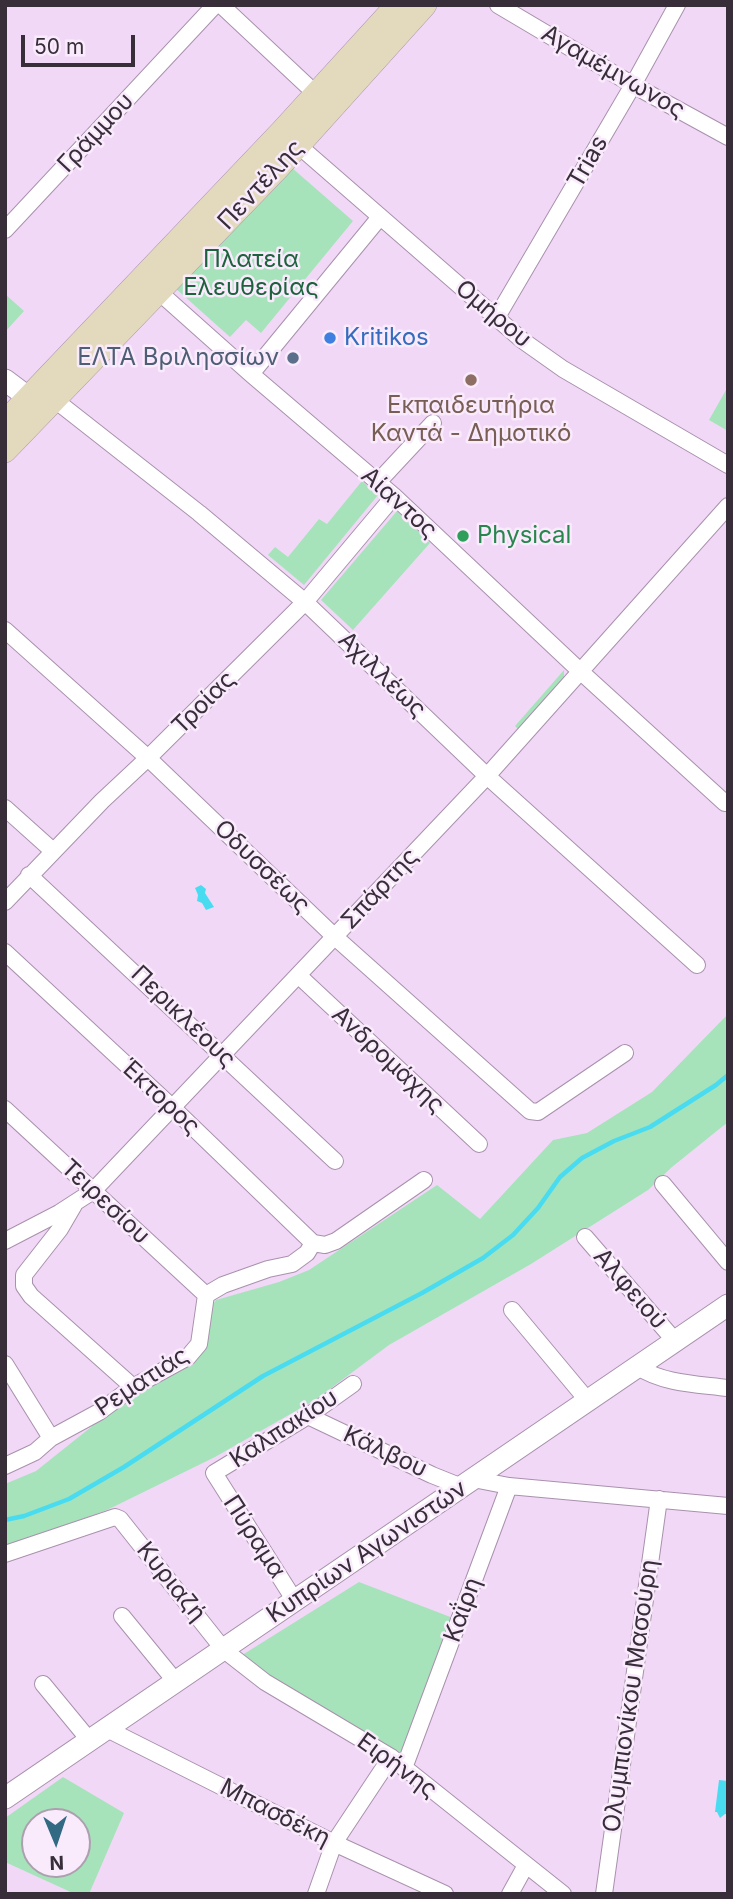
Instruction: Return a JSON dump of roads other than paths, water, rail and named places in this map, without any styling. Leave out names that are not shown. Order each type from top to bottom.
[{"type":"main road","name":"Πεντέλης","points":[[5,451],[159,292],[290,138],[316,94],[397,5]]},
{"type":"main road","name":"Πεντέλης","points":[[5,422],[425,5]]},
{"type":"street","name":"Γράμμου","points":[[5,230],[215,5]]},
{"type":"street","points":[[221,5],[316,94]]},
{"type":"street","name":"Αγαμέμνωνος","points":[[498,5],[633,85],[728,137]]},
{"type":"street","name":"Trias","points":[[497,317],[677,5]]},
{"type":"street","name":"Ομήρου","points":[[290,138],[522,340],[563,369],[728,465]]},
{"type":"street","points":[[251,374],[380,217]]},
{"type":"street","name":"Αίαντος","points":[[159,292],[394,496],[580,671],[728,803]]},
{"type":"street","points":[[5,380],[29,398],[55,400]]},
{"type":"street","name":"Αχιλλέως","points":[[55,400],[199,513],[305,601],[487,776],[697,965]]},
{"type":"street","points":[[378,482],[433,423]]},
{"type":"street","name":"Τροίας","points":[[5,902],[53,850],[305,601],[394,496]]},
{"type":"street","name":"Σπάρτης","points":[[5,1241],[93,1191],[487,776],[728,506]]},
{"type":"street","name":"Οδυσσέως","points":[[5,630],[148,758],[335,937],[532,1112],[538,1112],[625,1053]]},
{"type":"street","points":[[5,808],[53,850]]},
{"type":"street","name":"Περικλέους","points":[[29,875],[335,1161]]},
{"type":"street","name":"Έκτορος","points":[[5,952],[313,1243]]},
{"type":"street","name":"Ανδρομάχης","points":[[298,975],[479,1144]]},
{"type":"street","name":"Τειρεσίου","points":[[5,1109],[206,1295]]},
{"type":"street","points":[[206,1295],[223,1285],[268,1269],[292,1264],[307,1253],[313,1243],[325,1245],[336,1241],[424,1180]]},
{"type":"street","points":[[663,1184],[728,1262]]},
{"type":"street","points":[[76,1203],[60,1229],[24,1275],[24,1286],[31,1296],[132,1387]]},
{"type":"street","name":"Αλφειού","points":[[585,1237],[675,1342]]},
{"type":"street","name":"Ρεματιάς","points":[[5,1466],[35,1452],[51,1437],[99,1412],[132,1387],[188,1357],[199,1343],[206,1295]]},
{"type":"street","name":"Κυπρίων Αγωνιστών","points":[[5,1798],[728,1306]]},
{"type":"street","points":[[512,1310],[588,1401]]},
{"type":"street","points":[[5,1364],[51,1437]]},
{"type":"street","points":[[638,1367],[664,1379],[728,1388]]},
{"type":"street","name":"Καλπακίου","points":[[214,1473],[308,1416],[354,1384]]},
{"type":"street","name":"Κάλβου","points":[[308,1416],[468,1483]]},
{"type":"street","name":"Πύραμα","points":[[214,1473],[295,1601]]},
{"type":"street","points":[[468,1483],[728,1506]]},
{"type":"street","name":"Καΐρη","points":[[404,1768],[509,1486]]},
{"type":"street","name":"Ολυμπιονίκου Μασούρη","points":[[604,1894],[659,1499]]},
{"type":"street","name":"Κυριαζή","points":[[5,1554],[115,1517],[120,1519],[224,1650]]},
{"type":"street","points":[[122,1616],[176,1682]]},
{"type":"street","name":"Ειρήνης","points":[[224,1650],[265,1682],[391,1757],[563,1894]]},
{"type":"street","points":[[43,1684],[99,1735]]},
{"type":"street","name":"Μπασδέκη","points":[[99,1735],[445,1894]]},
{"type":"street","points":[[316,1894],[334,1843],[391,1757]]},
{"type":"street","points":[[510,1894],[526,1865]]},
{"type":"water","points":[[201,885],[206,889],[205,893],[214,907],[206,910],[202,903],[197,901],[195,888]]},
{"type":"water","points":[[719,1780],[728,1781],[728,1814],[720,1818],[715,1812]]},
{"type":"waterway","points":[[5,1520],[24,1516],[69,1499],[124,1467],[263,1376],[483,1258],[513,1235],[538,1208],[560,1177],[582,1158],[614,1141],[650,1127],[728,1075]]},
{"type":"place","name":"Kritikos","points":[[330,338]]},
{"type":"place","name":"ΕΛΤΑ Βριλησσίων","points":[[293,358]]},
{"type":"place","name":"Εκπαιδευτήρια Καντά - Δημοτικό","points":[[471,380]]},
{"type":"place","name":"Physical","points":[[463,536]]},
{"type":"park label","name":"Πλατεία Ελευθερίας","points":[[251,274]]}]
